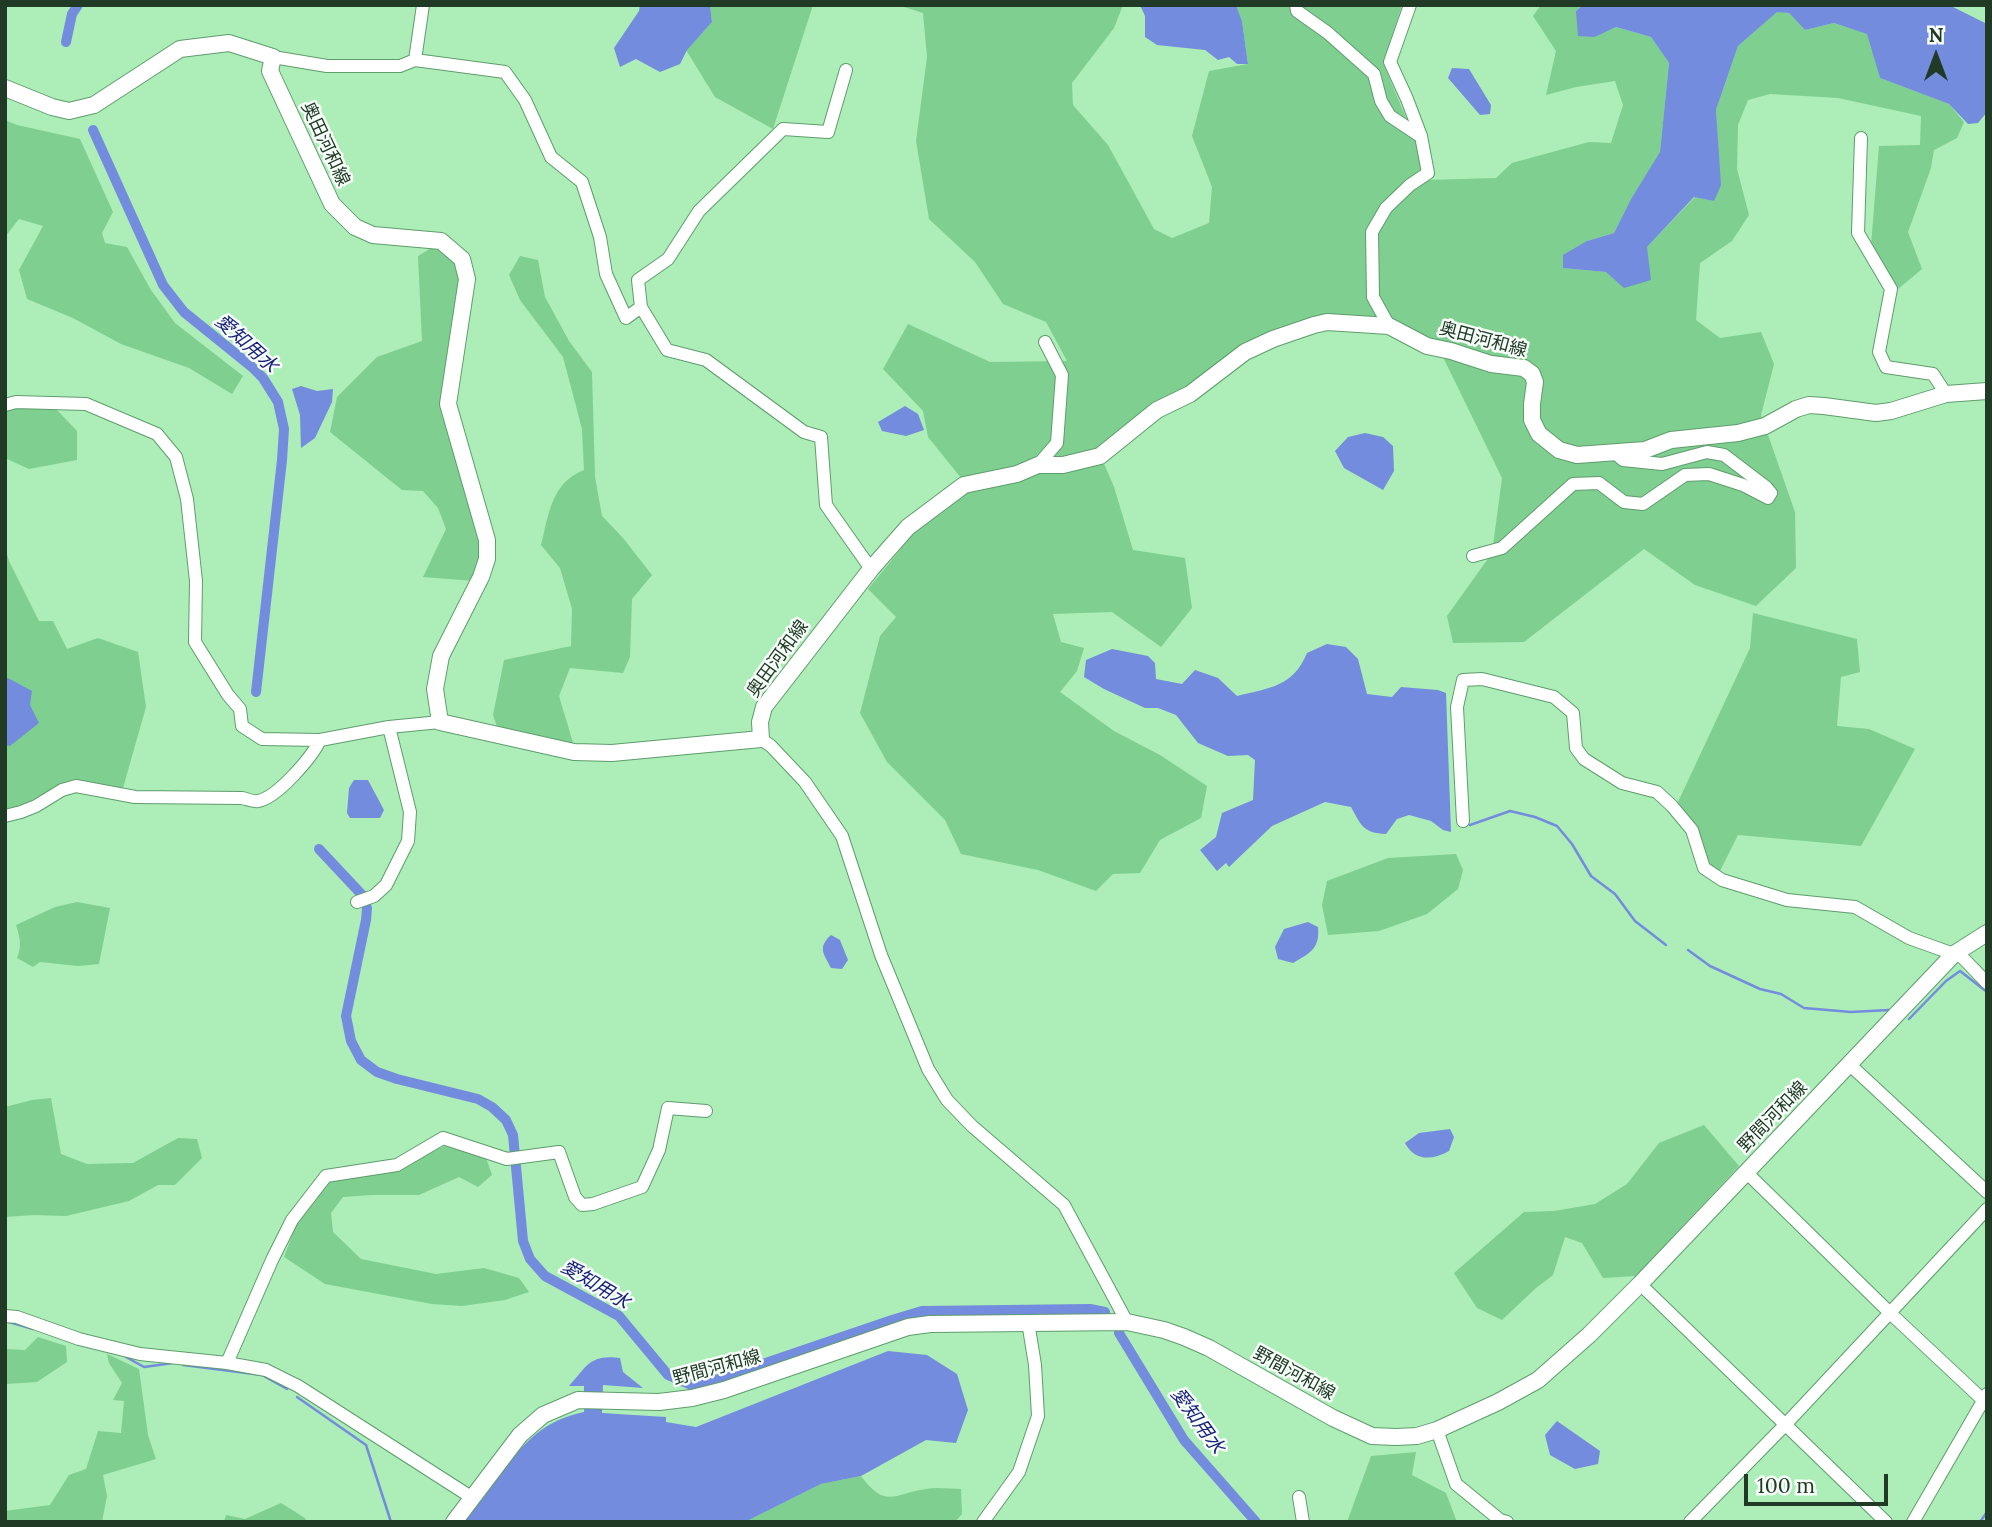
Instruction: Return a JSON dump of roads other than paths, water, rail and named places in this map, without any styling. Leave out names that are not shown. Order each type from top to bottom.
[{"type":"main road","points":[[5,88],[69,111],[94,106],[180,49],[229,43],[273,57]]},
{"type":"main road","name":"奥田河和線","points":[[273,57],[271,71],[332,204],[355,227],[373,235],[442,241],[462,258],[467,279],[448,404],[487,540],[487,558],[481,577],[441,656],[435,689],[440,722]]},
{"type":"main road","name":"奥田河和線","points":[[761,739],[760,722],[764,707],[870,569],[908,527],[964,485],[1017,474],[1038,465],[1062,465],[1100,456],[1157,410],[1190,394],[1245,352],[1273,339],[1327,321],[1390,326],[1427,346],[1491,364],[1524,368],[1532,374],[1535,383],[1532,419],[1539,434],[1559,450],[1577,455],[1645,450],[1671,440],[1738,433],[1765,426],[1809,405],[1876,413],[1946,394],[1987,391]]},
{"type":"main road","points":[[440,722],[574,752],[612,753],[761,739]]},
{"type":"main road","name":"野間河和線","points":[[454,1522],[520,1435],[543,1415],[578,1400],[659,1402],[692,1398],[724,1390],[908,1326],[1127,1322],[1164,1330],[1209,1348],[1333,1418],[1372,1436],[1417,1436],[1437,1430],[1538,1380],[1589,1335],[1954,954],[1985,935]]},
{"type":"street","points":[[415,60],[423,5]]},
{"type":"street","points":[[1296,5],[1297,10],[1328,33],[1374,74],[1381,101],[1390,116],[1421,136]]},
{"type":"street","points":[[1390,326],[1373,297],[1372,232],[1386,208],[1410,185],[1428,173],[1421,136],[1390,62],[1410,5]]},
{"type":"street","points":[[273,57],[327,66],[400,66],[415,60],[505,72],[526,100],[551,157],[582,182],[600,237],[606,274],[626,318],[640,307]]},
{"type":"street","points":[[846,70],[828,132],[783,129],[699,211],[668,259],[638,280],[640,307],[667,350],[706,360],[804,432],[821,438],[827,505],[870,569]]},
{"type":"street","points":[[1861,138],[1858,233],[1891,289],[1879,352],[1886,366],[1933,374],[1946,394]]},
{"type":"street","points":[[1038,465],[1057,443],[1062,375],[1045,342]]},
{"type":"street","points":[[5,405],[16,402],[86,404],[157,434],[176,457],[187,499],[196,581],[195,642],[228,695],[240,709],[242,726],[262,739],[320,740],[389,727],[440,722]]},
{"type":"street","points":[[1473,556],[1502,548],[1573,484],[1599,483],[1624,502],[1643,504],[1685,475],[1709,474],[1743,485],[1768,498],[1771,493],[1724,455],[1707,452],[1662,464],[1623,460],[1614,452]]},
{"type":"street","points":[[1464,821],[1457,706],[1463,680],[1482,680],[1554,698],[1573,713],[1576,748],[1584,759],[1622,783],[1657,792],[1692,830],[1704,868],[1722,880],[1787,900],[1855,907],[1909,938],[1962,957],[1987,983]]},
{"type":"street","points":[[357,902],[374,897],[386,885],[408,841],[410,812],[389,727]]},
{"type":"street","points":[[761,739],[806,782],[842,836],[881,956],[928,1069],[947,1100],[972,1126],[1064,1205],[1127,1322]]},
{"type":"street","points":[[5,816],[36,806],[62,790],[76,786],[135,797],[242,798],[255,802],[262,800],[288,780],[320,740]]},
{"type":"street","points":[[1849,1064],[1987,1192]]},
{"type":"street","points":[[227,1363],[292,1220],[326,1176],[397,1165],[443,1138],[507,1159],[559,1152],[575,1197],[582,1205],[593,1204],[642,1187],[659,1150],[668,1108],[706,1111]]},
{"type":"street","points":[[1746,1172],[1889,1312],[1985,1396],[1913,1522]]},
{"type":"street","points":[[1690,1522],[1785,1425],[1987,1209]]},
{"type":"street","points":[[1640,1284],[1886,1522]]},
{"type":"street","points":[[5,1316],[17,1317],[79,1339],[140,1354],[267,1370],[298,1386],[471,1497]]},
{"type":"street","points":[[983,1522],[1019,1472],[1038,1416],[1035,1365],[1028,1322]]},
{"type":"street","points":[[1437,1430],[1456,1484],[1500,1520],[1507,1522]]},
{"type":"street","points":[[1299,1497],[1303,1522]]},
{"type":"water","points":[[640,5],[710,5],[712,22],[687,50],[680,64],[660,72],[636,59],[620,67],[614,48],[639,11]]},
{"type":"water","points":[[1140,5],[1236,5],[1242,21],[1248,64],[1237,64],[1229,57],[1218,60],[1205,50],[1157,45],[1145,37],[1145,16]]},
{"type":"water","points":[[1583,5],[1949,5],[1987,24],[1987,112],[1978,123],[1968,124],[1949,104],[1880,78],[1867,34],[1834,23],[1805,30],[1789,13],[1777,12],[1738,46],[1716,110],[1721,185],[1714,201],[1694,197],[1647,247],[1651,280],[1624,288],[1606,272],[1563,268],[1563,255],[1587,241],[1614,233],[1660,152],[1669,63],[1651,37],[1616,27],[1595,37],[1578,36],[1576,11]]},
{"type":"water","points":[[1452,68],[1469,69],[1491,105],[1490,114],[1480,115],[1448,78]]},
{"type":"water","points":[[301,386],[317,391],[333,389],[332,402],[315,438],[301,448],[300,415],[292,389]]},
{"type":"water","points":[[905,406],[918,414],[924,430],[906,436],[882,431],[878,422]]},
{"type":"water","points":[[1365,433],[1383,437],[1393,446],[1394,471],[1383,490],[1344,468],[1335,451],[1348,437]]},
{"type":"water","points":[[1327,644],[1346,647],[1358,659],[1367,694],[1392,697],[1401,687],[1446,693],[1451,832],[1443,830],[1431,821],[1409,815],[1397,819],[1386,834],[1372,832],[1360,823],[1351,807],[1325,802],[1272,826],[1229,867],[1226,863],[1217,871],[1200,850],[1216,837],[1222,813],[1253,800],[1255,760],[1248,755],[1228,756],[1198,743],[1176,715],[1158,708],[1145,708],[1104,689],[1084,677],[1086,660],[1112,649],[1148,656],[1155,663],[1156,679],[1182,684],[1195,670],[1218,678],[1237,696],[1279,684],[1295,673],[1307,653]]},
{"type":"water","points":[[8,678],[32,691],[30,705],[39,723],[10,746],[5,745],[5,679]]},
{"type":"water","points":[[354,780],[368,780],[384,810],[380,818],[350,818],[347,813],[349,788]]},
{"type":"water","points":[[1308,922],[1318,927],[1313,950],[1293,963],[1278,959],[1275,947],[1284,929]]},
{"type":"water","points":[[831,935],[840,940],[848,960],[842,969],[831,968],[824,955],[824,944]]},
{"type":"water","points":[[1450,1129],[1454,1137],[1449,1151],[1437,1156],[1414,1154],[1405,1143],[1419,1133]]},
{"type":"water","points":[[888,1351],[927,1355],[957,1374],[968,1410],[956,1443],[926,1440],[861,1476],[821,1484],[745,1522],[464,1522],[486,1490],[527,1442],[546,1427],[584,1412],[584,1386],[569,1386],[585,1367],[595,1360],[620,1358],[623,1372],[643,1388],[603,1385],[602,1413],[666,1417],[666,1422],[696,1427]]},
{"type":"water","points":[[1557,1421],[1600,1451],[1598,1464],[1575,1469],[1550,1455],[1545,1435]]},
{"type":"waterway","name":"愛知用水","points":[[66,42],[72,14],[78,5]]},
{"type":"waterway","name":"愛知用水","points":[[93,130],[163,285],[184,312],[263,378],[278,402],[284,429],[282,460],[256,692]]},
{"type":"waterway","points":[[1470,825],[1510,811],[1557,826],[1572,844],[1591,876],[1615,894],[1635,921],[1666,945]]},
{"type":"waterway","name":"愛知用水","points":[[319,849],[364,897],[367,908],[346,1016],[351,1041],[361,1060],[377,1072],[397,1079],[478,1099],[506,1120],[513,1135],[523,1241],[530,1259],[545,1276],[619,1316],[668,1375],[691,1385],[704,1384],[922,1311],[1090,1309],[1105,1312]]},
{"type":"waterway","points":[[1688,950],[1710,966],[1760,989],[1781,994],[1804,1008],[1851,1012],[1889,1010]]},
{"type":"waterway","points":[[1909,1019],[1946,981],[1960,971],[1987,992]]},
{"type":"waterway","points":[[9,1322],[33,1329]]},
{"type":"waterway","name":"愛知用水","points":[[1119,1333],[1184,1440],[1256,1522]]},
{"type":"waterway","points":[[126,1357],[144,1367],[173,1363]]},
{"type":"waterway","points":[[183,1365],[262,1375],[287,1389]]},
{"type":"waterway","points":[[297,1397],[366,1445],[391,1522]]},
{"type":"waterway","points":[[1980,1522],[1987,1512]]}]
